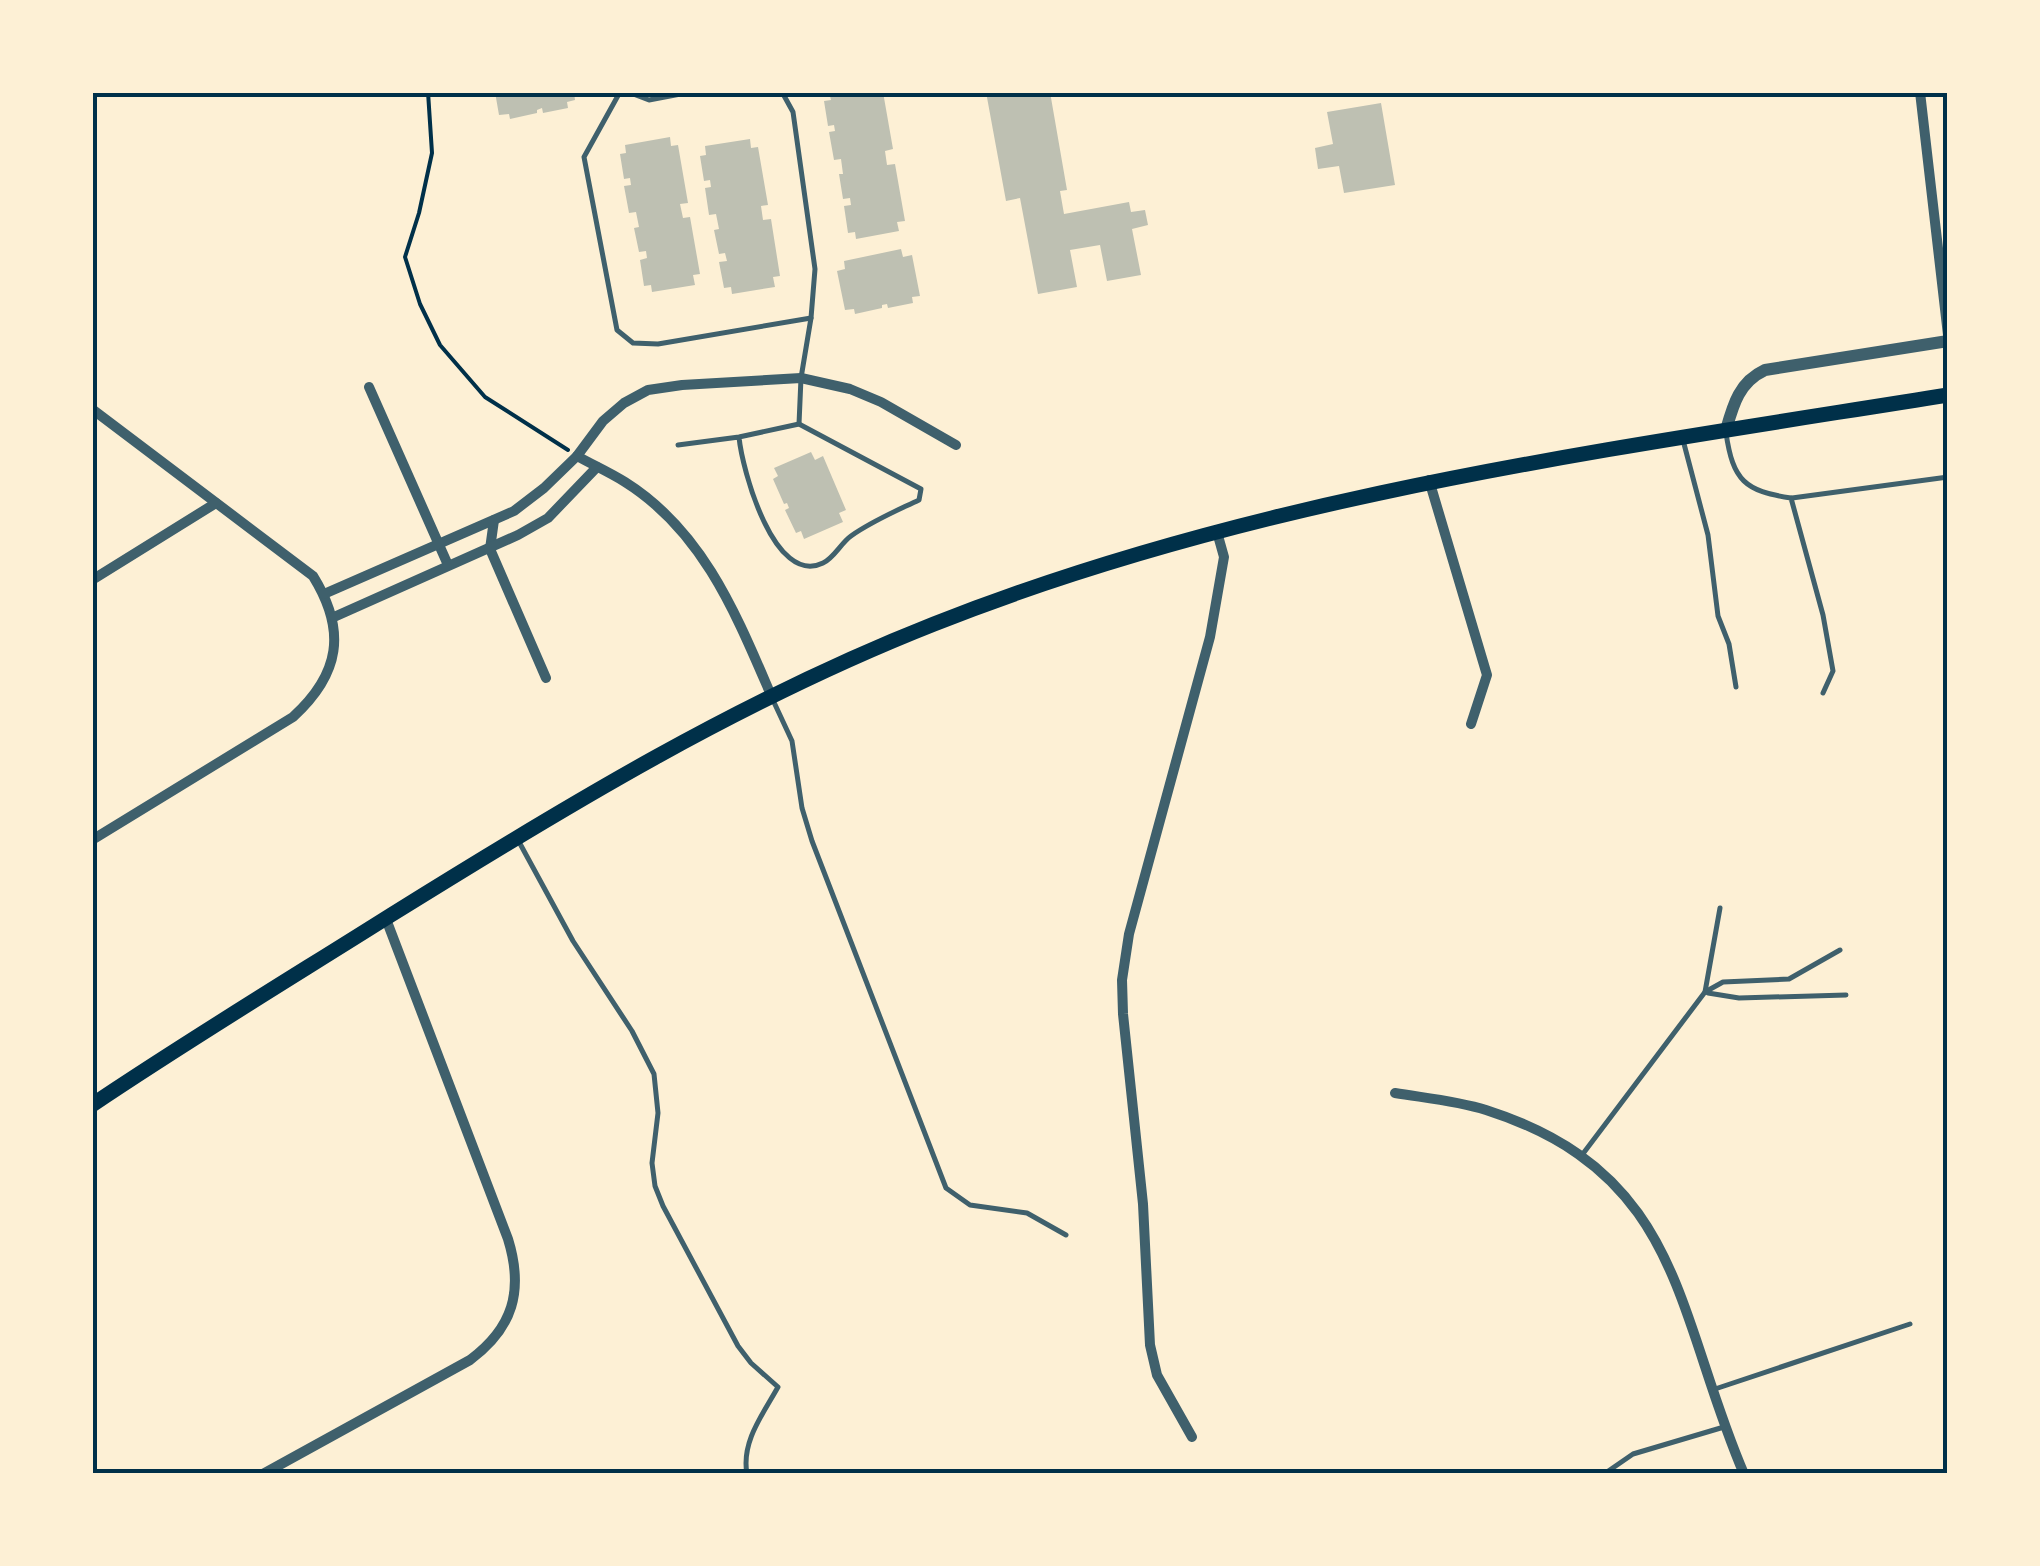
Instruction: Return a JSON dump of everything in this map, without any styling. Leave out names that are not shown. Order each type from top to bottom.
[{"type":"main road","points":[[92,1105],[652,757],[771,695],[885,644],[998,600],[1217,532],[1429,480],[1948,395]]},
{"type":"street","points":[[1726,430],[1740,390],[1754,374],[1948,338],[1920,92]]},
{"type":"street","points":[[324,594],[514,511],[577,456],[603,421],[648,390],[800,378],[850,389],[882,402],[956,445]]},
{"type":"street","points":[[369,387],[448,565]]},
{"type":"street","points":[[92,409],[312,576],[334,616],[334,649],[327,676],[314,698],[292,717],[92,840]]},
{"type":"street","points":[[577,456],[626,482],[672,519],[710,565],[733,606],[771,695]]},
{"type":"street","points":[[334,616],[490,549],[548,518],[596,467]]},
{"type":"street","points":[[1429,480],[1487,675],[1472,724]]},
{"type":"street","points":[[92,580],[216,503]]},
{"type":"street","points":[[494,520],[490,549],[546,678]]},
{"type":"street","points":[[1192,1438],[1158,1376],[1150,1345],[1143,1204],[1122,980],[1129,934],[1210,637],[1224,557],[1217,532]]},
{"type":"street","points":[[263,1474],[470,1360],[498,1334],[511,1310],[516,1265],[508,1239],[386,919]]},
{"type":"street","points":[[1395,1092],[1482,1108],[1528,1124],[1582,1155],[1605,1175],[1650,1227],[1668,1262],[1744,1474]]},
{"type":"lane","points":[[620,92],[584,157],[617,330],[633,343],[658,344],[811,318]]},
{"type":"lane","points":[[628,92],[648,100],[692,92]]},
{"type":"lane","points":[[782,92],[792,112],[815,268],[800,378],[799,424]]},
{"type":"lane","points":[[678,445],[799,424],[920,489],[919,500],[871,522],[824,562],[806,566],[788,558],[772,541],[740,455],[739,437]]},
{"type":"lane","points":[[1726,430],[1730,462],[1748,486],[1762,493],[1791,498],[1948,477]]},
{"type":"lane","points":[[1682,437],[1708,535],[1718,616],[1729,644],[1736,688]]},
{"type":"lane","points":[[1791,498],[1823,616],[1832,671],[1823,692]]},
{"type":"lane","points":[[771,695],[792,742],[802,808],[812,842],[946,1188],[970,1205],[1027,1213],[1066,1234]]},
{"type":"lane","points":[[516,838],[654,1074],[658,1113],[652,1163],[663,1206],[738,1346],[778,1387],[747,1447],[747,1474]]},
{"type":"lane","points":[[1705,992],[1720,908]]},
{"type":"lane","points":[[1582,1155],[1705,992],[1723,982],[1789,979],[1840,950]]},
{"type":"lane","points":[[1705,992],[1739,998],[1846,995]]},
{"type":"lane","points":[[1715,1389],[1910,1324]]},
{"type":"lane","points":[[1604,1474],[1633,1454],[1727,1426]]},
{"type":"path","points":[[428,92],[432,153],[420,213],[405,257],[420,304],[440,345],[485,397],[577,456]]},
{"type":"building","points":[[495,92],[574,92],[575,100],[567,102],[568,108],[543,113],[542,108],[537,113],[510,119],[509,114],[499,115]]},
{"type":"building","points":[[829,92],[883,92],[893,149],[885,151],[887,165],[895,164],[905,221],[897,222],[899,231],[856,239],[855,232],[848,233],[844,206],[851,205],[850,198],[843,199],[841,159],[834,160],[829,132],[835,131],[834,125],[828,126],[824,101],[831,100]]},
{"type":"building","points":[[986,92],[1050,92],[1067,190],[1060,191],[1064,214],[1129,202],[1131,212],[1145,210],[1148,225],[1132,229],[1141,275],[1107,281],[1100,245],[1070,250],[1077,287],[1038,294],[1020,198],[1006,201]]},
{"type":"building","points":[[1381,103],[1395,185],[1344,193],[1339,166],[1318,169],[1315,148],[1333,144],[1327,112]]},
{"type":"building","points":[[670,137],[671,146],[678,145],[688,203],[680,204],[683,218],[690,217],[700,274],[693,275],[695,285],[652,292],[651,285],[644,286],[640,260],[647,258],[646,251],[639,252],[634,228],[639,227],[636,212],[629,213],[624,186],[631,185],[630,178],[624,179],[620,154],[626,153],[625,145]]},
{"type":"building","points":[[750,139],[751,148],[758,147],[768,205],[761,206],[763,220],[771,219],[780,276],[773,277],[775,287],[732,294],[731,287],[724,288],[719,262],[727,261],[725,253],[719,254],[714,230],[719,229],[716,214],[709,215],[705,188],[711,187],[710,180],[704,181],[700,156],[706,155],[705,146]]},
{"type":"building","points":[[901,249],[903,257],[912,255],[920,296],[912,297],[913,303],[888,308],[887,304],[855,314],[854,309],[845,310],[837,271],[845,269],[844,261]]},
{"type":"building","points":[[811,452],[815,460],[823,456],[846,510],[839,513],[843,522],[804,539],[801,531],[796,533],[785,510],[789,508],[787,503],[784,504],[773,479],[778,476],[774,468]]}]
